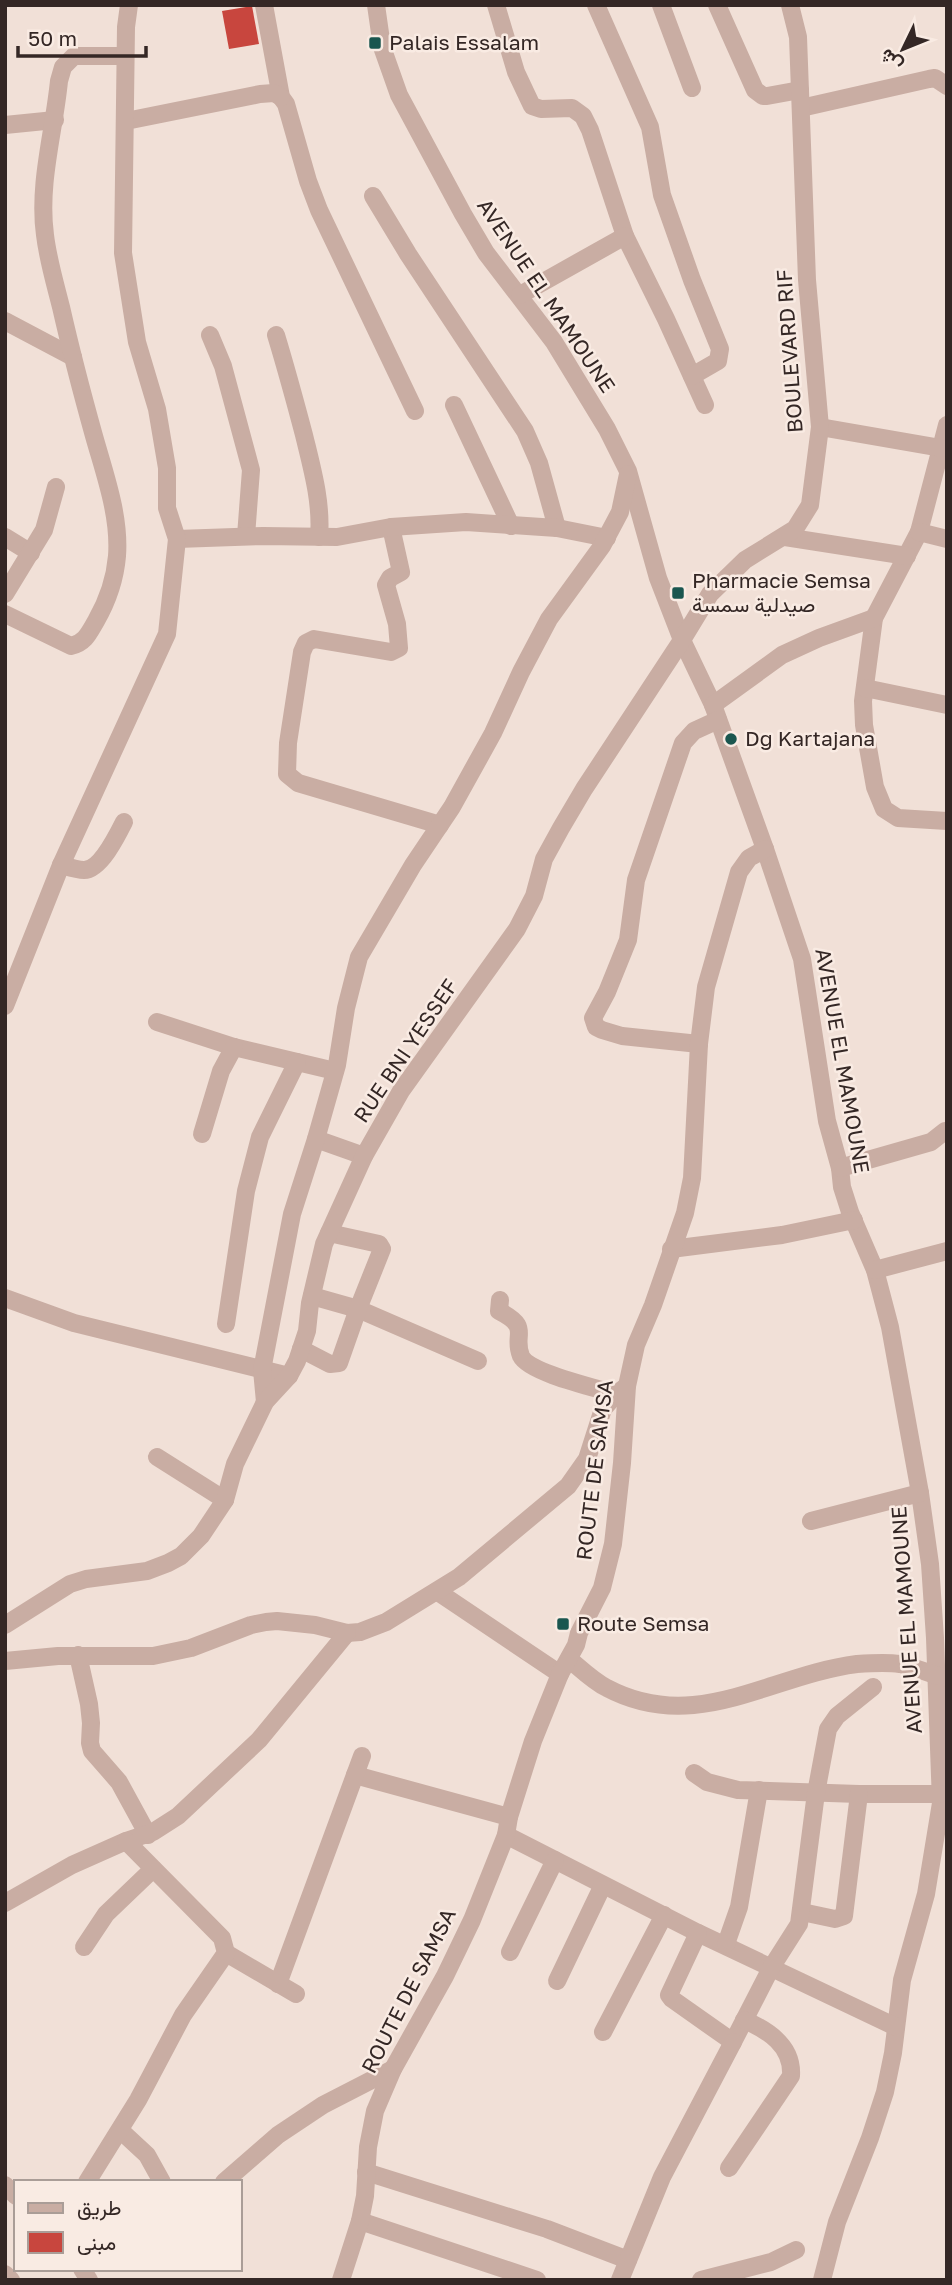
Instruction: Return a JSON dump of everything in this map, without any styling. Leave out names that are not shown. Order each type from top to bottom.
[{"type":"street","points":[[5,1006],[61,865],[167,634],[177,539],[167,508],[167,468],[157,409],[137,342],[123,253],[125,55],[129,5]]},
{"type":"street","points":[[264,5],[281,97]]},
{"type":"street","name":"AVENUE EL MAMOUNE","points":[[376,5],[382,47],[399,95],[463,214],[486,253],[554,342],[607,429],[628,471],[658,578],[715,713],[802,959],[827,1121],[840,1168],[842,1187],[875,1270],[890,1327],[930,1564],[942,1677],[942,1801],[932,1866],[902,1980],[885,2092],[837,2222],[822,2280]]},
{"type":"street","points":[[496,5],[516,72],[532,106],[541,109],[566,106],[583,116],[625,236],[705,405]]},
{"type":"street","points":[[596,5],[647,119],[654,143],[662,195],[720,349],[718,361],[692,376]]},
{"type":"street","points":[[661,5],[692,89]]},
{"type":"street","points":[[718,5],[755,90],[763,96],[800,99],[935,78],[947,86]]},
{"type":"street","name":"BOULEVARD RIF","points":[[682,640],[710,594],[732,571],[760,550],[785,537],[802,521],[810,505],[820,427],[807,280],[798,37],[790,5]]},
{"type":"street","points":[[5,614],[71,646],[79,644],[88,637],[108,599],[113,582],[117,531],[110,494],[52,274],[44,231],[43,199],[63,67],[69,59],[81,55],[125,55]]},
{"type":"street","points":[[126,121],[260,94],[274,93],[281,97],[286,104],[319,210],[415,411]]},
{"type":"street","points":[[5,125],[55,121]]},
{"type":"street","points":[[373,195],[408,254],[525,431],[539,463],[557,528]]},
{"type":"street","points":[[520,295],[625,236]]},
{"type":"street","points":[[5,321],[73,357]]},
{"type":"street","points":[[210,335],[223,366],[251,470],[246,536]]},
{"type":"street","points":[[276,335],[288,372],[314,480],[319,507],[319,537]]},
{"type":"street","points":[[454,405],[511,526]]},
{"type":"street","points":[[947,425],[919,532],[874,618],[863,701],[864,725],[876,787],[884,809],[898,818],[947,821]]},
{"type":"street","points":[[820,427],[941,448]]},
{"type":"street","points":[[265,1402],[261,1370],[292,1214],[335,1071],[346,1008],[359,957],[399,888],[452,807],[493,733],[549,619],[607,538],[620,512],[628,471]]},
{"type":"street","points":[[5,594],[44,530],[56,486]]},
{"type":"street","points":[[177,539],[246,536],[337,537],[391,527],[466,522],[557,528],[607,538]]},
{"type":"street","points":[[391,527],[401,572],[390,578],[386,586],[397,624],[399,648],[391,652],[314,639],[304,645],[288,743],[287,774],[298,783],[440,825]]},
{"type":"street","points":[[919,532],[947,539]]},
{"type":"street","points":[[5,537],[31,553]]},
{"type":"street","points":[[785,537],[907,556]]},
{"type":"street","points":[[699,1044],[611,1033],[596,1027],[593,1018],[607,992],[628,940],[636,880],[681,747],[694,731],[782,655],[874,618]]},
{"type":"street","name":"RUE BNI YESSEF","points":[[5,1625],[70,1584],[146,1571],[168,1563],[192,1546],[225,1500],[235,1464],[265,1402],[289,1376],[301,1349],[324,1244],[364,1156],[416,1068],[517,929],[534,896],[544,859],[566,818],[682,640]]},
{"type":"street","points":[[865,688],[947,705]]},
{"type":"street","points":[[61,865],[82,870],[93,867],[107,852],[124,822]]},
{"type":"street","name":"ROUTE DE SAMSA","points":[[347,2278],[365,2196],[369,2139],[375,2111],[393,2069],[467,1931],[506,1835],[533,1741],[564,1666],[602,1588],[613,1544],[622,1463],[622,1390],[685,1213],[692,1178],[699,1044],[706,987],[739,872],[749,858],[765,849]]},
{"type":"street","points":[[157,1022],[234,1046],[335,1071]]},
{"type":"street","points":[[202,1134],[221,1071],[234,1046]]},
{"type":"street","points":[[226,1324],[246,1191],[257,1147],[297,1062]]},
{"type":"street","points":[[840,1168],[931,1142],[945,1131]]},
{"type":"street","points":[[316,1139],[364,1156]]},
{"type":"street","points":[[671,1249],[782,1235],[854,1220]]},
{"type":"street","points":[[301,1349],[330,1364],[338,1364],[382,1248],[379,1244],[329,1233]]},
{"type":"street","points":[[875,1270],[947,1251]]},
{"type":"street","points":[[312,1296],[358,1309],[478,1361]]},
{"type":"street","points":[[5,1298],[74,1323],[289,1376]]},
{"type":"street","points":[[500,1300],[499,1311],[512,1319],[519,1329],[521,1356],[525,1361],[544,1373],[622,1390]]},
{"type":"street","points":[[7,1655],[153,1656],[191,1648],[251,1625],[277,1621],[316,1625],[347,1633],[360,1632],[386,1622],[438,1592],[479,1562],[568,1486],[592,1449],[603,1409],[622,1390]]},
{"type":"street","points":[[157,1457],[225,1500]]},
{"type":"street","points":[[811,1521],[920,1493]]},
{"type":"street","points":[[438,1592],[564,1666],[608,1689],[646,1702],[691,1707],[741,1697],[795,1678],[858,1664],[901,1664],[942,1677]]},
{"type":"street","points":[[5,1903],[72,1865],[125,1841],[148,1835],[178,1816],[259,1740],[347,1633]]},
{"type":"street","points":[[78,1655],[89,1704],[92,1751],[113,1773],[148,1835]]},
{"type":"street","points":[[620,2280],[662,2177],[771,1968],[799,1924],[816,1793],[828,1730],[837,1716],[873,1687]]},
{"type":"street","points":[[278,1984],[362,1756]]},
{"type":"street","points":[[694,1773],[707,1782],[724,1787],[942,1801]]},
{"type":"street","points":[[355,1775],[509,1817]]},
{"type":"street","points":[[726,1944],[739,1907],[759,1790]]},
{"type":"street","points":[[802,1912],[835,1919],[844,1916],[859,1794]]},
{"type":"street","points":[[506,1835],[698,1933],[896,2027]]},
{"type":"street","points":[[88,2180],[156,2070],[183,2015],[227,1949],[222,1938],[125,1841]]},
{"type":"street","points":[[510,1952],[555,1860]]},
{"type":"street","points":[[84,1947],[106,1914],[153,1870]]},
{"type":"street","points":[[558,1982],[603,1885]]},
{"type":"street","points":[[603,2032],[664,1915]]},
{"type":"street","points":[[698,1933],[670,1991],[670,1997],[733,2042]]},
{"type":"street","points":[[226,1953],[296,1994]]},
{"type":"street","points":[[729,2168],[791,2076],[790,2062],[780,2043],[766,2029],[744,2020]]},
{"type":"street","points":[[226,2180],[278,2135],[312,2112],[393,2069]]},
{"type":"street","points":[[120,2130],[147,2155],[161,2180]]},
{"type":"street","points":[[366,2172],[547,2229],[628,2260]]},
{"type":"street","points":[[360,2221],[537,2280]]},
{"type":"street","points":[[701,2280],[771,2262],[796,2250]]},
{"type":"street","points":[[5,2274],[10,2280]]},
{"type":"building","points":[[252,6],[259,44],[229,49],[222,11]]},
{"type":"place","name":"Palais Essalam","points":[[375,43]]},
{"type":"place","name":"Pharmacie Semsa صيدلية سمسة","points":[[678,593]]},
{"type":"place","name":"Dg Kartajana","points":[[731,739]]},
{"type":"place","name":"Route Semsa","points":[[563,1624]]}]
